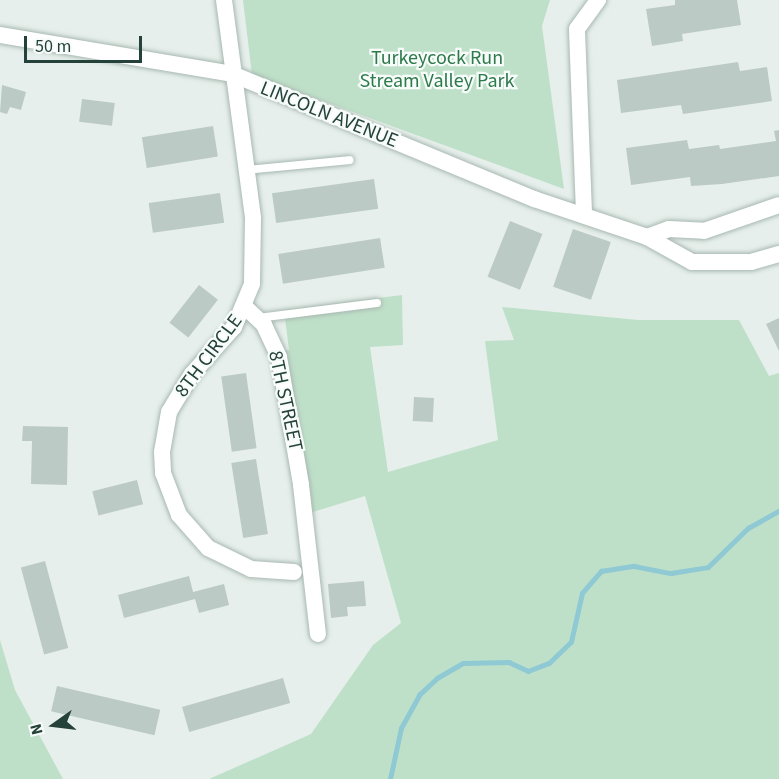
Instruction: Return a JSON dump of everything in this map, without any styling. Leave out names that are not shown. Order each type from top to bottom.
[{"type":"street","points":[[224,0],[256,254],[251,313]]},
{"type":"street","points":[[584,213],[577,29],[598,0]]},
{"type":"street","name":"LINCOLN AVENUE","points":[[0,35],[232,74],[534,199],[584,213],[647,237],[692,262],[751,262],[779,254]]},
{"type":"street","points":[[647,237],[669,229],[704,231],[779,205]]},
{"type":"street","name":"8TH CIRCLE","points":[[251,313],[180,391],[169,412],[164,430],[163,473],[179,515],[208,548],[251,569],[294,572]]},
{"type":"street","name":"8TH STREET","points":[[251,313],[279,357],[288,401],[318,634]]},
{"type":"lane","points":[[246,170],[350,160]]},
{"type":"lane","points":[[251,313],[377,303]]},
{"type":"green space","name":"Turkeycock Run Stream Valley Park","points":[[243,0],[550,0],[542,26],[564,189],[252,75]]},
{"type":"green space","points":[[402,295],[403,345],[370,347],[388,472],[498,440],[485,341],[514,340],[502,307],[638,320],[739,320],[769,376],[779,373],[779,779],[209,779],[311,734],[373,645],[401,623],[365,496],[300,516],[279,351],[289,350],[284,310]]},
{"type":"green space","points":[[0,640],[15,690],[63,779],[0,779]]},
{"type":"building","points":[[675,0],[737,0],[741,25],[682,34],[683,41],[652,46],[646,9],[675,5]]},
{"type":"building","points":[[738,62],[740,71],[767,67],[772,101],[683,114],[681,105],[621,113],[617,80]]},
{"type":"building","points":[[2,85],[26,92],[21,110],[10,107],[7,114],[0,112]]},
{"type":"building","points":[[82,99],[115,103],[112,126],[79,122]]},
{"type":"building","points":[[213,126],[218,157],[147,168],[142,137]]},
{"type":"building","points":[[779,130],[779,176],[691,186],[690,177],[631,185],[626,148],[687,140],[689,149],[719,145],[720,149],[776,141],[774,131]]},
{"type":"building","points":[[374,179],[378,209],[276,223],[272,193]]},
{"type":"building","points":[[220,193],[224,223],[153,233],[149,203]]},
{"type":"building","points":[[510,221],[542,234],[520,290],[488,277]]},
{"type":"building","points":[[573,229],[611,242],[591,300],[553,287]]},
{"type":"building","points":[[380,238],[385,268],[283,284],[278,254]]},
{"type":"building","points":[[199,285],[218,300],[188,338],[169,323]]},
{"type":"building","points":[[779,318],[779,351],[766,324]]},
{"type":"building","points":[[246,373],[257,448],[232,452],[221,376]]},
{"type":"building","points":[[414,397],[434,398],[433,422],[413,421]]},
{"type":"building","points":[[23,426],[68,427],[67,485],[31,484],[32,441],[22,441]]},
{"type":"building","points":[[256,459],[268,534],[243,538],[231,463]]},
{"type":"building","points":[[137,480],[143,504],[98,515],[92,491]]},
{"type":"building","points":[[45,561],[68,648],[44,654],[21,567]]},
{"type":"building","points":[[189,576],[193,592],[224,584],[229,605],[199,613],[195,599],[124,618],[118,595]]},
{"type":"building","points":[[364,581],[366,606],[347,607],[348,616],[331,618],[328,584]]},
{"type":"building","points":[[283,678],[290,703],[189,732],[182,707]]},
{"type":"building","points":[[57,686],[160,710],[154,735],[51,711]]},
{"type":"waterway","points":[[390,779],[401,728],[419,695],[437,678],[463,663],[509,662],[528,671],[549,663],[571,642],[582,593],[601,571],[634,566],[671,573],[708,567],[748,528],[779,511]]}]
